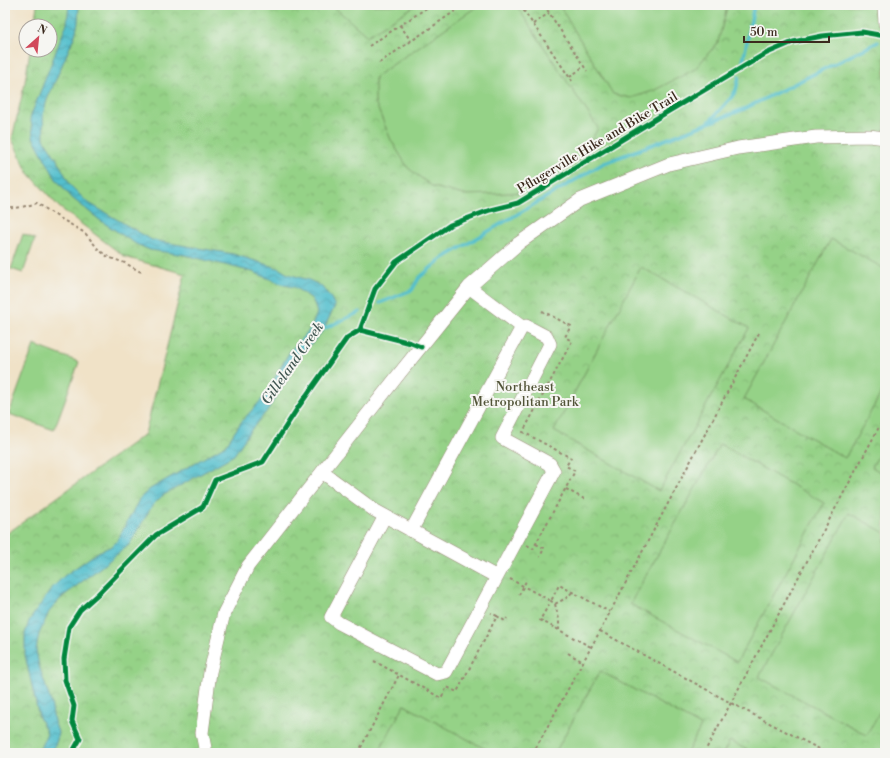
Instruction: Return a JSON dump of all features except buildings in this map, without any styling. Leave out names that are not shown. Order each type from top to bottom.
[{"type":"lane","points":[[884,5],[885,24]]},
{"type":"lane","points":[[206,753],[202,733],[210,672],[224,613],[248,566],[469,287],[518,243],[580,200],[669,164],[738,148],[816,137],[869,136],[885,138]]},
{"type":"lane","points":[[385,516],[331,616],[339,623],[438,674],[446,672],[502,577],[554,472],[550,464],[502,438],[550,344],[547,337],[526,326],[522,327],[469,287]]},
{"type":"lane","points":[[411,531],[522,327]]},
{"type":"lane","points":[[322,472],[374,510],[411,531],[502,577]]},
{"type":"path","points":[[369,46],[432,5]]},
{"type":"path","points":[[379,63],[464,5]]},
{"type":"path","points":[[520,5],[572,81]]},
{"type":"path","points":[[544,5],[586,70]]},
{"type":"path","points":[[533,24],[549,13]]},
{"type":"path","points":[[400,25],[411,41]]},
{"type":"path","points":[[570,77],[584,66]]},
{"type":"path","points":[[5,208],[37,203],[85,233],[108,257],[125,263],[141,272]]},
{"type":"path","points":[[524,544],[533,549],[575,471],[566,466],[571,458],[523,432],[572,341],[565,337],[571,326],[542,311]]},
{"type":"path","points":[[533,753],[600,631],[760,331]]},
{"type":"path","points":[[704,753],[885,416]]},
{"type":"path","points":[[566,489],[586,500]]},
{"type":"path","points":[[536,544],[544,548],[540,557]]},
{"type":"path","points":[[502,577],[523,586],[556,604]]},
{"type":"path","points":[[519,595],[527,579]]},
{"type":"path","points":[[591,647],[540,620],[559,585],[610,612]]},
{"type":"path","points":[[556,604],[559,601],[567,599],[572,592]]},
{"type":"path","points":[[556,604],[559,619],[559,630]]},
{"type":"path","points":[[497,616],[505,620],[507,618]]},
{"type":"path","points":[[600,631],[731,703],[827,753]]},
{"type":"path","points":[[568,653],[583,662]]},
{"type":"path","points":[[358,753],[399,675]]},
{"type":"green space","name":"Northeast Metropolitan Park","points":[[37,5],[885,5],[885,753],[5,753],[5,535],[145,434],[185,274],[125,257],[59,207],[27,171],[12,139],[29,58],[58,58],[58,18],[35,18]]},
{"type":"green space","points":[[333,5],[416,5],[367,36]]},
{"type":"green space","points":[[479,5],[516,5],[598,128],[582,157],[549,179],[522,192],[464,195],[433,187],[408,168],[391,140],[375,102],[375,77]]},
{"type":"green space","points":[[559,5],[727,5],[718,42],[695,69],[653,91],[631,98],[613,94]]},
{"type":"green space","points":[[23,234],[35,239],[23,273],[11,269]]},
{"type":"green space","points":[[831,239],[885,269],[885,386],[845,458],[744,399]]},
{"type":"green space","points":[[641,267],[749,328],[659,491],[554,431]]},
{"type":"green space","points":[[34,345],[79,362],[54,430],[9,414]]},
{"type":"green space","points":[[885,443],[885,475],[872,467]]},
{"type":"green space","points":[[720,444],[824,503],[737,662],[630,604]]},
{"type":"green space","points":[[849,513],[885,533],[885,702],[867,735],[759,677]]},
{"type":"green space","points":[[600,671],[701,726],[687,753],[555,753]]},
{"type":"green space","points":[[404,705],[493,753],[378,753]]},
{"type":"green space","points":[[730,741],[753,753],[723,753]]},
{"type":"water","name":"Gilleland Creek","points":[[69,5],[79,5],[78,23],[75,35],[47,100],[43,114],[44,139],[71,186],[87,202],[152,240],[233,254],[278,268],[288,274],[309,280],[321,286],[331,298],[335,306],[322,332],[295,361],[288,378],[267,411],[250,431],[234,455],[162,496],[152,506],[129,545],[61,598],[49,612],[39,634],[36,650],[39,666],[51,702],[54,721],[58,732],[57,740],[52,753],[38,753],[47,733],[39,717],[25,655],[25,634],[29,621],[52,588],[64,576],[98,552],[112,546],[117,541],[140,498],[150,489],[226,445],[242,421],[264,397],[290,351],[311,328],[317,313],[311,298],[294,287],[284,285],[253,272],[185,255],[150,250],[136,244],[101,221],[72,198],[56,179],[33,137],[30,118],[53,58],[58,58],[58,46],[67,23]]},
{"type":"waterway","points":[[743,62],[754,5]]},
{"type":"waterway","points":[[380,303],[412,290],[419,278],[440,260],[604,163],[744,109],[878,42]]},
{"type":"waterway","points":[[709,122],[731,98],[736,90],[739,77]]},
{"type":"waterway","name":"Gilleland Creek","points":[[321,330],[360,312]]},
{"type":"cycle path","name":"Pflugerville Hike and Bike Trail","points":[[360,330],[375,289],[396,262],[450,225],[490,210],[518,203],[765,54],[793,42],[822,36],[862,32],[885,36]]},
{"type":"cycle path","points":[[72,753],[80,739],[72,721],[74,706],[65,680],[64,659],[69,627],[80,610],[98,594],[156,535],[203,507],[215,480],[263,462],[299,406],[347,338],[360,330],[421,347]]}]
